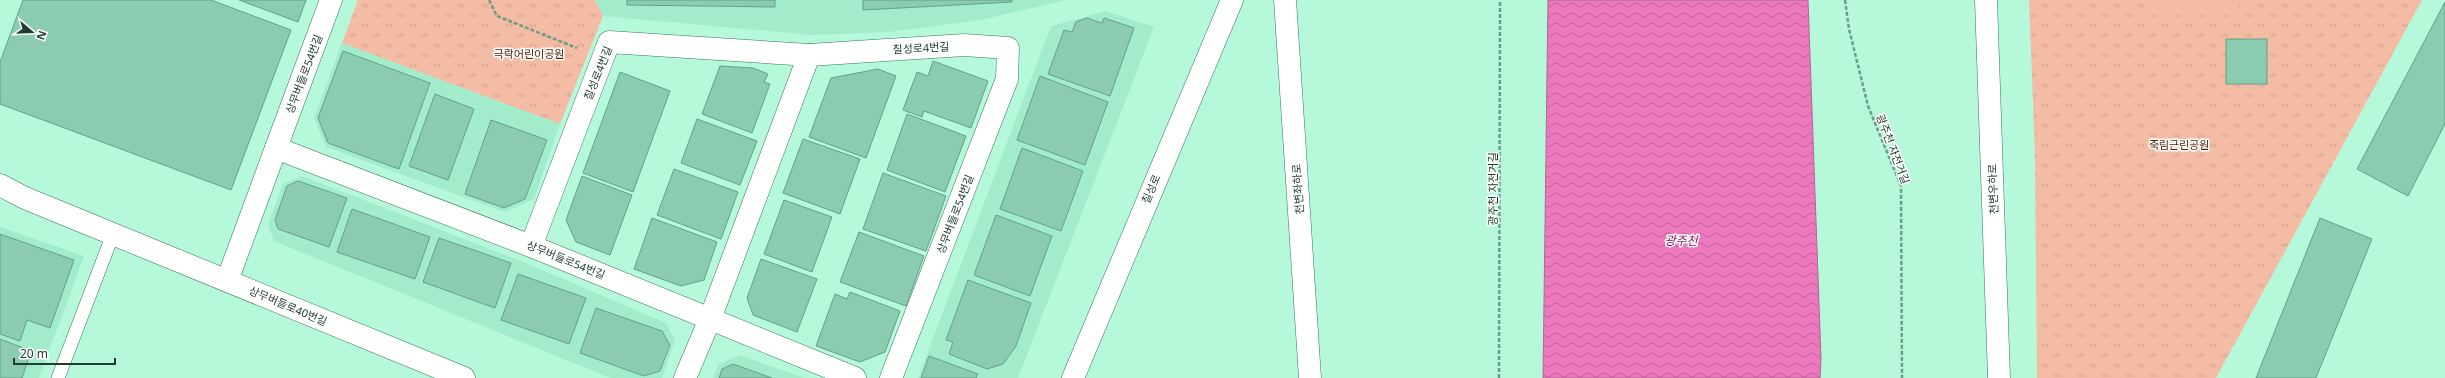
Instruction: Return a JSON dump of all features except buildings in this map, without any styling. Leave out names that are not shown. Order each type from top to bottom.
[{"type":"street","name":"상무버들로54번길","points":[[227,281],[331,0]]},
{"type":"street","name":"칠성로","points":[[1073,378],[1232,0]]},
{"type":"street","name":"천변좌하로","points":[[1285,0],[1310,378]]},
{"type":"street","name":"천변우하로","points":[[1986,0],[1999,378]]},
{"type":"street","name":"칠성로4번길","points":[[531,246],[609,42],[809,55],[964,45],[1008,48]]},
{"type":"street","name":"상무버들로54번길","points":[[891,378],[1007,79],[1008,48]]},
{"type":"street","points":[[685,378],[710,319],[809,55]]},
{"type":"street","name":"상무버들로54번길","points":[[276,148],[531,246],[855,378]]},
{"type":"street","name":"상무버들로40번길","points":[[0,184],[25,198],[464,378]]},
{"type":"street","points":[[0,203],[25,198]]},
{"type":"lane","points":[[58,378],[113,234]]},
{"type":"path","points":[[489,0],[497,16],[593,53],[609,42]]},
{"type":"path","name":"광주천 자전거길","points":[[1499,378],[1500,0]]},
{"type":"path","name":"광주천 자전거길","points":[[1845,0],[1849,29],[1868,106],[1900,186],[1902,378]]},
{"type":"shaded area","points":[[595,0],[1066,0],[981,20],[889,32],[812,35],[603,16]]},
{"type":"shaded area","points":[[1106,11],[1154,27],[1018,378],[918,378],[1051,26]]},
{"type":"shaded area","points":[[342,43],[560,124],[534,199],[505,212],[326,147],[314,118]]},
{"type":"shaded area","points":[[302,176],[526,263],[666,323],[675,340],[662,378],[611,378],[274,241],[268,225],[283,184]]},
{"type":"shaded area","points":[[0,227],[84,256],[39,378],[0,378]]},
{"type":"shaded area","points":[[740,355],[804,378],[713,378],[718,365]]},
{"type":"green space","name":"극락어린이공원","points":[[358,0],[595,0],[603,16],[560,124],[342,43]]},
{"type":"green space","name":"죽림근린공원","points":[[2029,0],[2422,0],[2216,378],[2037,378],[2035,154]]},
{"type":"green space","points":[[2149,0],[2239,0],[2239,15],[2149,15]]},
{"type":"water","name":"광주천","points":[[1548,0],[1808,0],[1821,359],[1820,378],[1543,378]]}]
